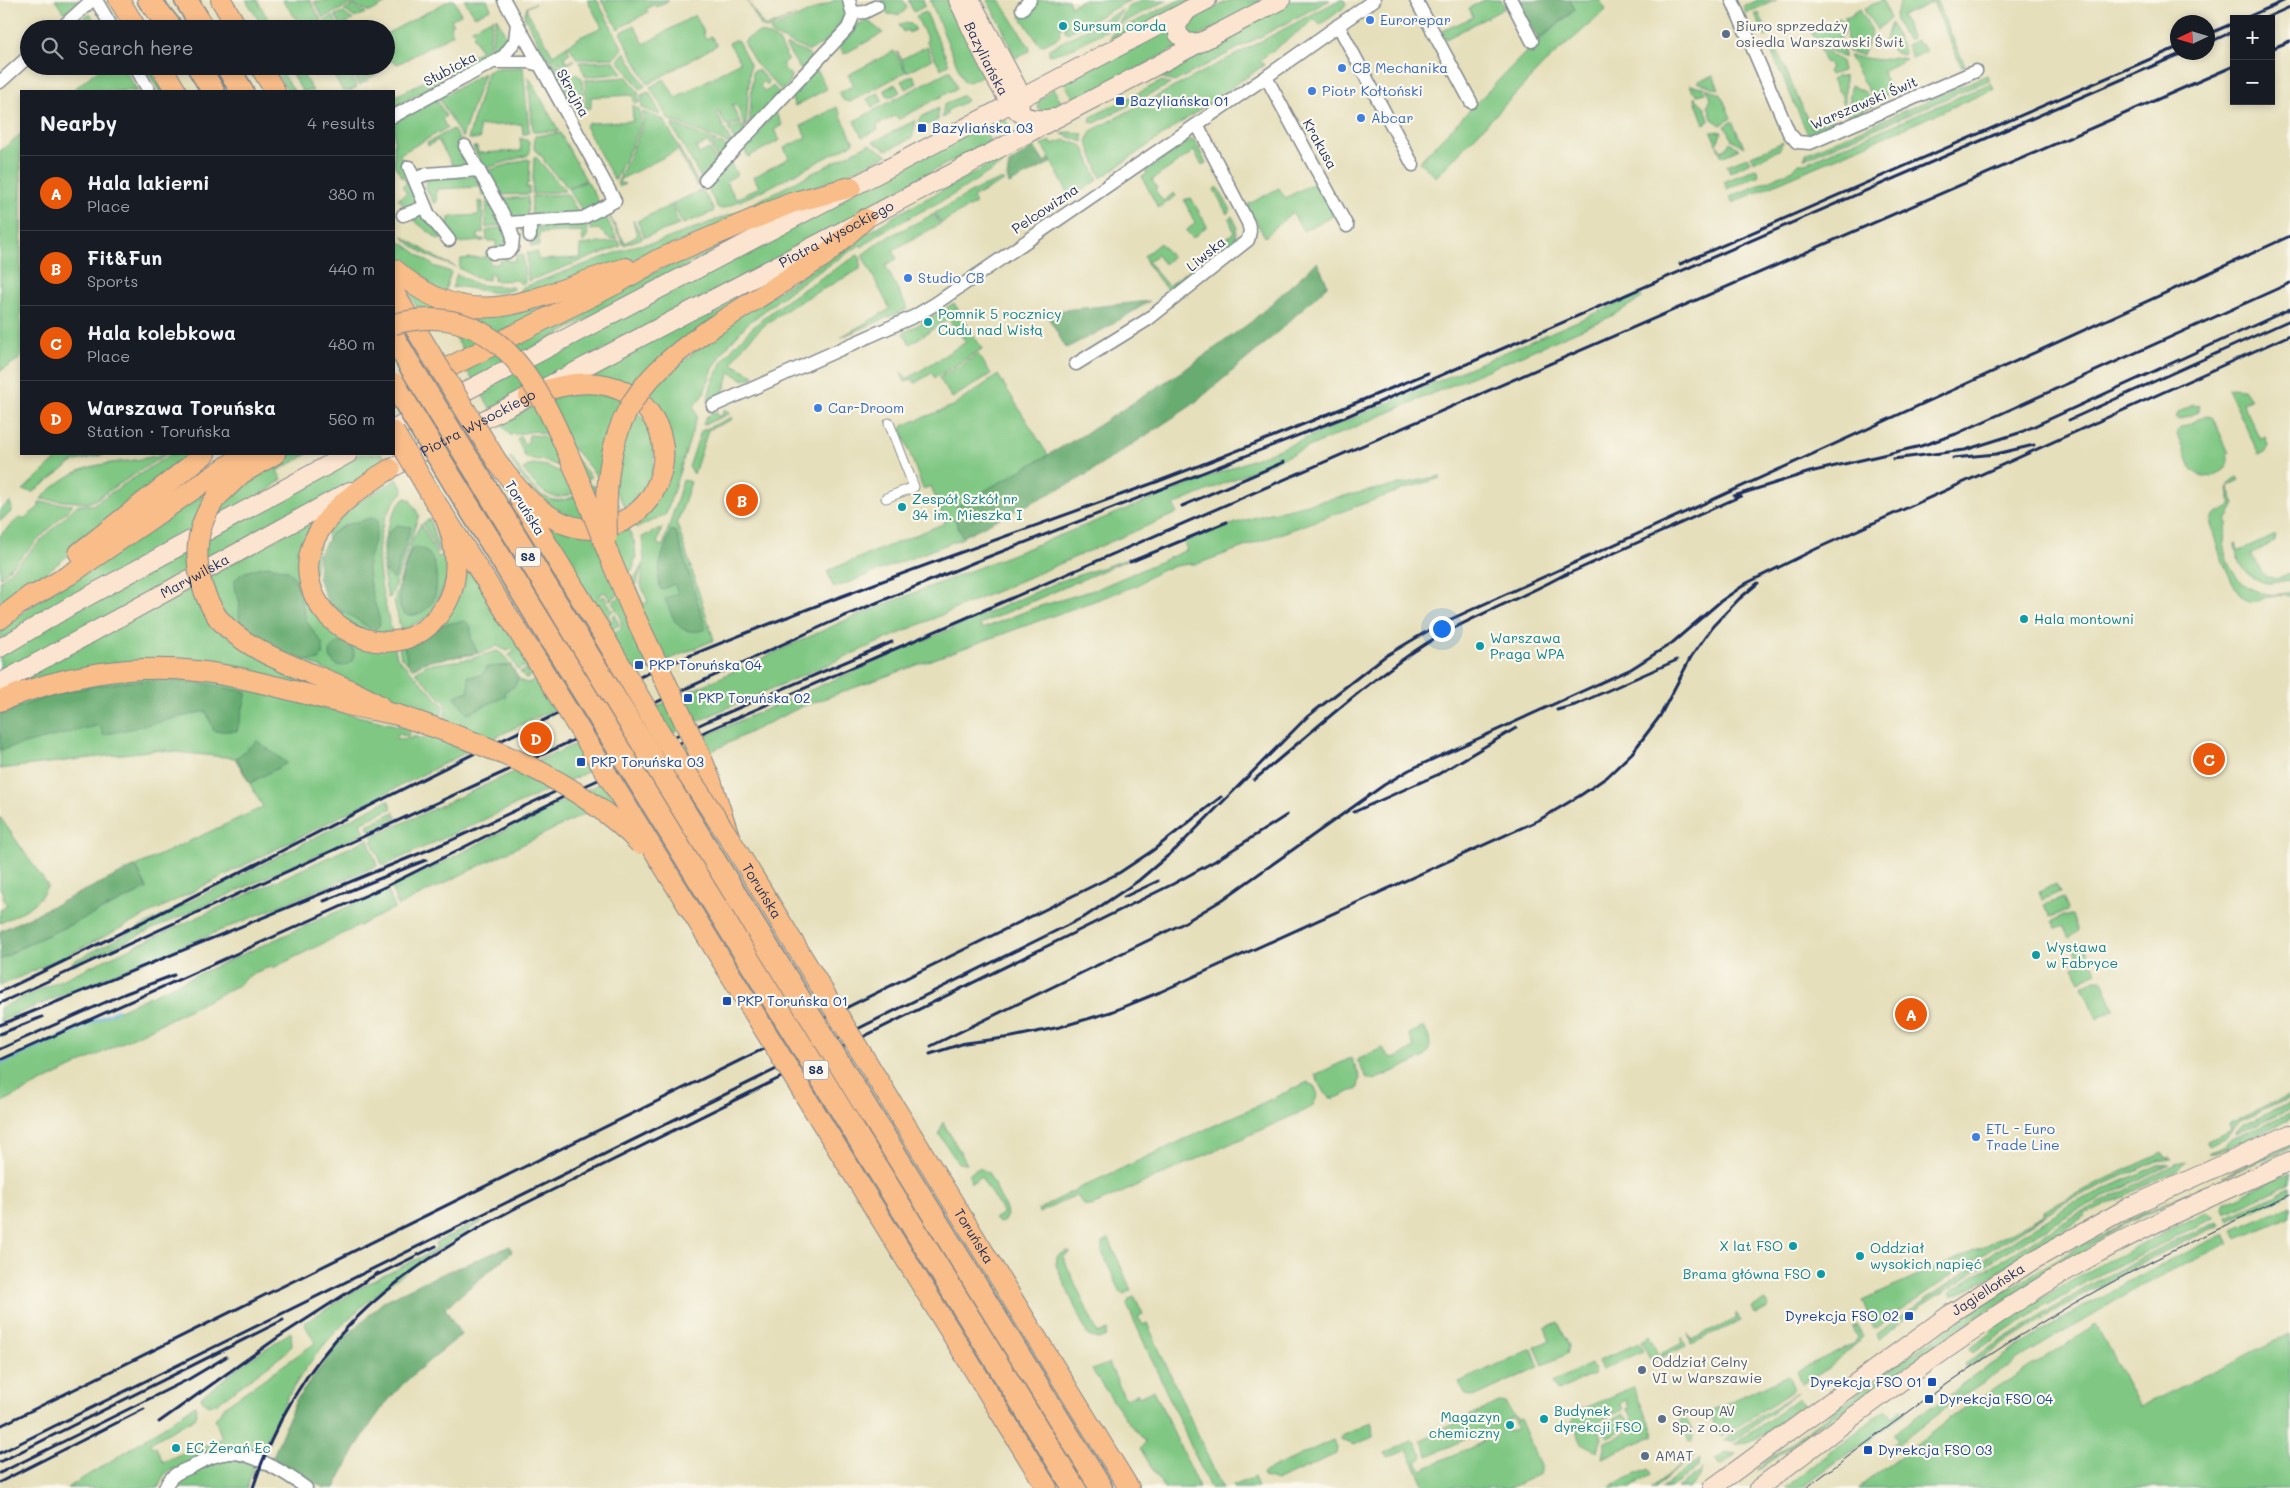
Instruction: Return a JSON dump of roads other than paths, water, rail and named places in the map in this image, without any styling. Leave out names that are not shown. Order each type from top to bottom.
[{"type":"highway","points":[[149,0],[166,20]]},
{"type":"highway","points":[[157,0],[169,20]]},
{"type":"highway","points":[[186,0],[198,20]]},
{"type":"highway","points":[[191,0],[200,20]]},
{"type":"highway","points":[[203,75],[212,90]]},
{"type":"highway","points":[[232,75],[241,90]]},
{"type":"highway","name":"Toruńska","points":[[395,340],[1101,1488]]},
{"type":"highway","name":"S8","points":[[395,386],[1074,1488]]},
{"type":"main road","points":[[119,0],[131,20]]},
{"type":"main road","points":[[221,0],[233,20]]},
{"type":"main road","name":"Bazyliańska","points":[[958,0],[1017,105]]},
{"type":"main road","name":"Bazyliańska","points":[[970,0],[1018,87],[1017,105]]},
{"type":"main road","points":[[395,430],[851,187],[1017,105],[1207,0]]},
{"type":"main road","name":"Piotra Wysockiego","points":[[390,469],[1281,0]]},
{"type":"main road","points":[[1188,10],[1177,25],[1178,34],[1187,43],[1200,42]]},
{"type":"main road","points":[[166,75],[175,90]]},
{"type":"main road","points":[[265,75],[274,90]]},
{"type":"main road","points":[[1017,105],[1040,120],[1066,114]]},
{"type":"main road","points":[[998,149],[1014,131],[1017,105]]},
{"type":"main road","points":[[395,271],[423,292],[441,300],[472,307],[495,308],[536,300],[614,272],[657,260],[792,203],[851,187]]},
{"type":"main road","points":[[608,553],[607,477],[611,453],[623,419],[640,391],[665,363],[717,324],[824,256],[865,219]]},
{"type":"main road","points":[[395,394],[616,284],[657,260]]},
{"type":"main road","name":"Toruńska","points":[[395,295],[599,628],[661,734],[730,838],[1128,1487]]},
{"type":"main road","points":[[395,324],[426,320],[456,323],[486,335],[512,356],[534,383],[551,413],[608,553],[711,781],[730,838]]},
{"type":"main road","points":[[498,464],[526,497],[557,521],[572,527],[592,530],[609,527],[627,519],[643,507],[658,482],[663,464],[664,447],[660,432],[648,410],[630,394],[601,384],[572,384],[529,396]]},
{"type":"main road","points":[[395,433],[446,519],[539,664],[1046,1488]]},
{"type":"main road","points":[[0,619],[62,567],[204,455]]},
{"type":"main road","points":[[20,604],[69,575],[244,455]]},
{"type":"main road","points":[[273,455],[241,474],[216,498],[202,525],[197,554],[203,589],[218,618],[237,636],[258,650],[347,688],[398,715],[482,746],[557,781],[591,800],[621,824],[640,844],[660,866],[687,904]]},
{"type":"main road","points":[[0,648],[72,605],[346,455]]},
{"type":"main road","points":[[390,469],[348,499],[322,526],[312,549],[309,571],[318,604],[334,623],[358,638],[378,641],[398,640],[420,631],[435,619],[452,592],[456,564],[452,538],[446,519]]},
{"type":"main road","name":"Marywilska","points":[[0,683],[390,469]]},
{"type":"main road","points":[[0,701],[41,685],[77,677],[125,671],[196,671],[251,680],[348,705],[398,715]]},
{"type":"main road","name":"Jagiellońska","points":[[1712,1488],[1950,1314],[2058,1246],[2137,1203],[2290,1134]]},
{"type":"main road","name":"Jagiellońska","points":[[1759,1488],[1962,1337],[2027,1295],[2134,1234],[2290,1161]]},
{"type":"street","points":[[70,20],[92,0]]},
{"type":"street","points":[[96,0],[108,20]]},
{"type":"street","points":[[705,180],[848,28],[853,13],[849,0]]},
{"type":"street","name":"Pelcowizna","points":[[712,406],[915,316],[1266,77],[1338,25],[1360,4],[1374,0]]},
{"type":"street","points":[[1416,0],[1471,102]]},
{"type":"street","points":[[1511,0],[1532,40]]},
{"type":"street","name":"Warszawski Świt","points":[[1732,0],[1789,133],[1797,142],[1810,143],[1976,71]]},
{"type":"street","name":"Skrajna","points":[[508,1],[516,22],[615,201],[583,218],[530,222]]},
{"type":"street","points":[[853,13],[865,12],[877,6]]},
{"type":"street","name":"Słubicka","points":[[395,115],[504,56],[511,48],[517,32],[516,22]]},
{"type":"street","points":[[1338,25],[1413,165]]},
{"type":"street","name":"Słubicka","points":[[494,62],[530,62],[540,65]]},
{"type":"street","points":[[0,82],[20,64]]},
{"type":"street","points":[[140,75],[148,90]]},
{"type":"street","name":"Krakusa","points":[[1266,77],[1347,226]]},
{"type":"street","name":"Liwska","points":[[1076,364],[1147,320],[1248,240],[1250,231],[1248,223],[1197,124]]},
{"type":"street","points":[[465,146],[508,223],[513,238],[512,248],[507,252],[493,253]]},
{"type":"street","points":[[451,244],[430,218],[411,173],[427,174],[479,170]]},
{"type":"street","points":[[403,215],[425,207]]},
{"type":"street","points":[[508,223],[530,222],[530,236]]},
{"type":"street","points":[[886,498],[914,487],[889,423]]},
{"type":"street","points":[[165,1488],[174,1475],[208,1458],[230,1453],[244,1455],[278,1469],[306,1488]]},
{"type":"waterway","points":[[0,1064],[118,1010]]},
{"type":"tram line","points":[[1806,1488],[1953,1380],[2044,1321],[2134,1270],[2290,1195]]},
{"type":"railway","points":[[2252,15],[2286,0]]},
{"type":"railway","points":[[2272,15],[2290,7]]},
{"type":"railway","points":[[2215,31],[2230,25]]},
{"type":"railway","points":[[2215,40],[2230,33]]},
{"type":"railway","points":[[2275,47],[2290,41]]},
{"type":"railway","points":[[1680,264],[2170,50]]},
{"type":"railway","points":[[0,1003],[840,618],[975,562],[1345,417],[2170,59]]},
{"type":"railway","points":[[0,1060],[389,885],[587,785],[711,729],[2230,68]]},
{"type":"railway","points":[[0,1453],[1086,916],[1138,881],[1177,848],[1307,717],[1384,657],[1436,626],[2290,236]]},
{"type":"railway","points":[[1734,496],[1810,472],[1921,446],[1956,434],[2290,283]]},
{"type":"railway","points":[[1893,459],[1965,450],[2019,433],[2290,309]]},
{"type":"railway","points":[[2069,420],[2290,320]]},
{"type":"railway","points":[[931,1046],[1182,924],[1222,900],[1384,785],[1409,770],[1631,669],[1672,643],[1721,601],[1747,583],[1818,548],[2290,335]]},
{"type":"railway","points":[[0,992],[509,737],[682,659],[920,567],[1159,481],[1428,373]]},
{"type":"railway","points":[[1953,458],[1996,454],[2034,445]]},
{"type":"railway","points":[[1182,506],[1284,462]]},
{"type":"railway","points":[[1561,577],[1741,496]]},
{"type":"railway","points":[[1130,562],[1227,522]]},
{"type":"railway","points":[[1254,780],[1360,691],[1427,643],[1567,573]]},
{"type":"railway","points":[[930,1054],[965,1043],[1012,1037],[1060,1027],[1111,1012],[1160,992],[1539,820],[1607,777],[1632,753],[1660,716],[1691,657],[1713,626],[1739,599],[1758,583]]},
{"type":"railway","points":[[624,760],[708,721],[892,642]]},
{"type":"railway","points":[[1557,710],[1575,705],[1677,660]]},
{"type":"railway","points":[[1354,812],[1437,775],[1516,728]]},
{"type":"railway","points":[[0,1025],[450,841],[572,784]]},
{"type":"railway","points":[[0,1426],[1119,873],[1152,851],[1221,797]]},
{"type":"railway","points":[[253,1488],[272,1439],[295,1395],[322,1356],[353,1321],[388,1289],[427,1261],[469,1234],[514,1209],[1173,884],[1215,861],[1287,815]]},
{"type":"railway","points":[[324,901],[426,860]]},
{"type":"railway","points":[[1124,897],[1158,881]]},
{"type":"railway","points":[[0,1049],[124,994],[174,975]]},
{"type":"railway","points":[[0,1034],[42,1017]]},
{"type":"railway","points":[[373,1277],[436,1246]]},
{"type":"railway","points":[[159,1422],[277,1338],[378,1273]]},
{"type":"railway","points":[[0,1462],[283,1320]]},
{"type":"railway","points":[[0,1473],[189,1379],[226,1357]]},
{"type":"railway","points":[[0,1482],[144,1409]]},
{"type":"place","name":"Eurorepar","points":[[1370,20]]},
{"type":"place","name":"Sursum corda","points":[[1063,26]]},
{"type":"place","name":"Biuro sprzedaży osiedla Warszawski Świt","points":[[1726,34]]},
{"type":"place","name":"CB Mechanika","points":[[1342,68]]},
{"type":"place","name":"Piotr Kołtoński","points":[[1312,91]]},
{"type":"place","name":"Bazyliańska 01","points":[[1120,101]]},
{"type":"place","name":"Abcar","points":[[1361,118]]},
{"type":"place","name":"Bazyliańska 03","points":[[922,128]]},
{"type":"place","name":"Studio CB","points":[[908,278]]},
{"type":"place","name":"Pomnik 5 rocznicy Cudu nad Wisłą","points":[[928,322]]},
{"type":"place","name":"Car-Droom","points":[[818,408]]},
{"type":"place","name":"Fit&Fun","points":[[742,500]]},
{"type":"place","name":"Zespół Szkół nr 34 im. Mieszka I","points":[[902,507]]},
{"type":"place","name":"Hala montowni","points":[[2024,619]]},
{"type":"place","name":"Warszawa Praga WPA","points":[[1480,646]]},
{"type":"place","name":"PKP Toruńska 04","points":[[639,665]]},
{"type":"place","name":"PKP Toruńska 02","points":[[688,698]]},
{"type":"place","name":"Warszawa Toruńska","points":[[536,738]]},
{"type":"place","name":"Hala kolebkowa","points":[[2209,759]]},
{"type":"place","name":"PKP Toruńska 03","points":[[581,762]]},
{"type":"place","name":"Wystawa w Fabryce","points":[[2036,955]]},
{"type":"place","name":"PKP Toruńska 01","points":[[727,1001]]},
{"type":"place","name":"Hala lakierni","points":[[1911,1014]]},
{"type":"place","name":"ETL - Euro Trade Line","points":[[1976,1137]]},
{"type":"place","name":"X lat FSO","points":[[1793,1246]]},
{"type":"place","name":"Oddział wysokich napięć","points":[[1860,1256]]},
{"type":"place","name":"Brama główna FSO","points":[[1821,1274]]},
{"type":"place","name":"Dyrekcja FSO 02","points":[[1909,1316]]},
{"type":"place","name":"Oddział Celny VI w Warszawie","points":[[1642,1370]]},
{"type":"place","name":"Dyrekcja FSO 01","points":[[1932,1382]]},
{"type":"place","name":"Dyrekcja FSO 04","points":[[1929,1399]]},
{"type":"place","name":"Budynek dyrekcji FSO","points":[[1544,1419]]},
{"type":"place","name":"Group AV Sp. z o.o.","points":[[1662,1419]]},
{"type":"place","name":"Magazyn chemiczny","points":[[1510,1425]]},
{"type":"place","name":"EC Żerań Ec","points":[[176,1448]]},
{"type":"place","name":"Dyrekcja FSO 03","points":[[1868,1450]]},
{"type":"place","name":"AMAT","points":[[1645,1456]]}]
